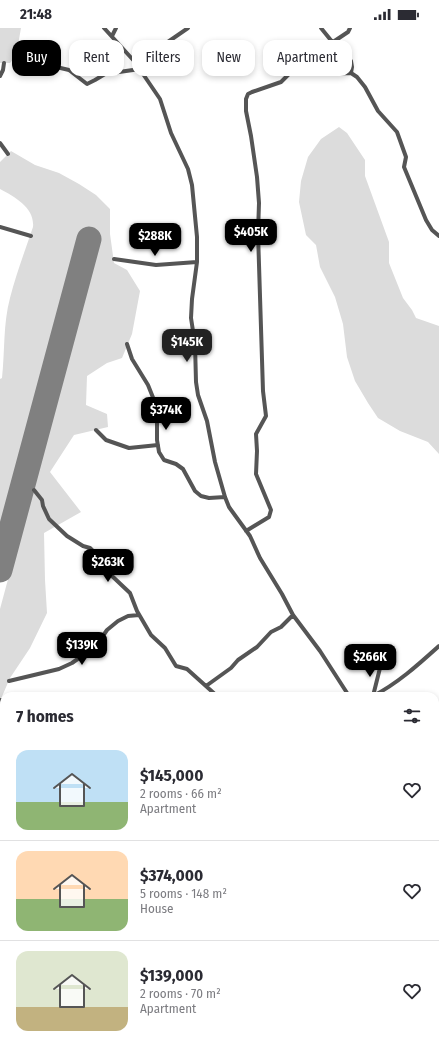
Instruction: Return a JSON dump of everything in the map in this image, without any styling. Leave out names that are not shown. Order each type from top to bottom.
[{"type":"street","points":[[104,28],[132,60]]},
{"type":"street","points":[[112,36],[116,28]]},
{"type":"street","points":[[171,40],[188,28]]},
{"type":"street","points":[[321,28],[331,40]]},
{"type":"street","points":[[336,40],[348,32],[350,28]]},
{"type":"street","points":[[0,76],[4,63]]},
{"type":"street","points":[[61,68],[69,70],[87,84],[105,74],[132,70]]},
{"type":"street","points":[[352,74],[357,77],[365,87],[378,111],[397,132],[406,157],[404,167],[426,220],[432,230],[439,236]]},
{"type":"street","points":[[144,76],[160,99],[172,133],[188,169],[192,185],[197,237],[191,318],[196,382],[198,395],[207,421],[214,462],[225,497],[229,507],[246,531],[293,614],[346,692]]},
{"type":"street","points":[[246,531],[269,517],[271,510],[256,474],[256,434],[266,416],[263,391],[257,183],[246,99],[248,94],[281,82],[287,76]]},
{"type":"street","points":[[0,143],[8,154]]},
{"type":"street","points":[[0,227],[30,236]]},
{"type":"street","points":[[114,259],[156,265],[196,262]]},
{"type":"street","points":[[128,344],[132,359],[148,385],[154,400],[157,415],[159,452],[164,460],[176,464],[183,469],[195,491],[201,496],[209,498],[225,497]]},
{"type":"street","points":[[96,430],[106,440],[129,448],[158,445]]},
{"type":"street","points":[[34,490],[42,500],[49,519],[67,536],[83,546],[90,548],[105,563],[106,569],[130,592],[139,615],[151,635],[165,648],[176,666],[187,668],[213,692]]},
{"type":"street","points":[[206,686],[231,668],[238,660],[257,647],[271,632],[279,629],[293,614]]},
{"type":"street","points":[[8,681],[59,669],[96,646],[107,630],[118,621],[128,616],[139,615]]},
{"type":"street","points":[[379,692],[396,681],[439,646]]},
{"type":"street","points":[[374,692],[381,664]]},
{"type":"shaded area","points":[[0,28],[21,28],[19,40],[12,40],[12,61],[10,63],[0,63]]},
{"type":"shaded area","points":[[339,127],[347,133],[365,160],[365,176],[389,242],[389,263],[403,298],[416,318],[439,326],[439,454],[428,442],[400,431],[378,418],[368,403],[355,381],[347,357],[343,324],[335,297],[320,267],[316,245],[306,235],[299,202],[301,181],[308,157],[321,139]]},
{"type":"shaded area","points":[[11,151],[35,165],[59,173],[96,195],[110,209],[110,234],[114,263],[127,270],[140,291],[132,334],[122,358],[107,363],[87,376],[86,405],[107,414],[108,427],[74,435],[50,472],[81,512],[44,533],[47,613],[30,648],[10,678],[4,692],[0,692],[0,609],[99,242],[84,234],[73,268],[47,380],[0,549],[0,379],[2,378],[5,328],[12,289],[33,227],[33,220],[31,214],[23,204],[0,189],[0,162]]},
{"type":"runway","points":[[0,570],[89,239]]}]
